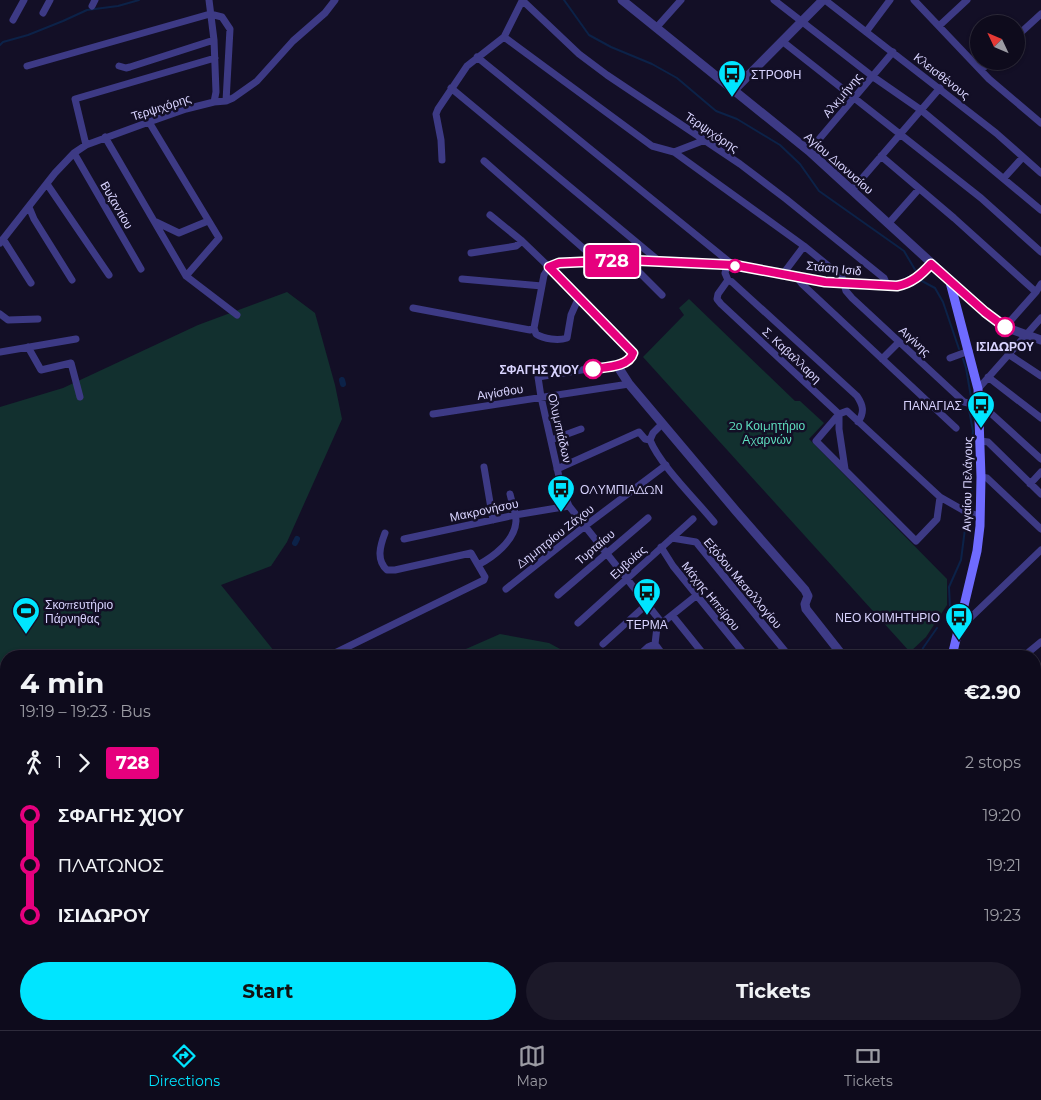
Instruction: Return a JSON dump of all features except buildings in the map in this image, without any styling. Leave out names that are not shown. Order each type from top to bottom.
[{"type":"main road","name":"Αιγαίου Πελάγους","points":[[950,282],[978,389],[981,441],[980,516],[977,551],[953,650]]},
{"type":"street","points":[[14,20],[24,0]]},
{"type":"street","points":[[43,13],[50,0]]},
{"type":"street","points":[[208,0],[214,40],[216,92],[214,102]]},
{"type":"street","name":"Τερψιχόρης","points":[[2,241],[74,153],[86,145],[105,137],[214,102],[226,101],[257,81],[293,41],[325,13],[335,0]]},
{"type":"street","points":[[442,160],[441,140],[436,114],[451,88],[467,66],[504,37],[522,0]]},
{"type":"street","name":"Τερψιχόρης","points":[[522,0],[562,39],[586,59],[705,140],[786,199],[884,278],[887,285]]},
{"type":"street","name":"Αγίου Διονυσίου","points":[[622,0],[809,152],[985,312],[1005,327],[1041,340]]},
{"type":"street","points":[[656,28],[681,0]]},
{"type":"street","points":[[774,0],[872,76],[921,110],[1041,210]]},
{"type":"street","points":[[733,91],[824,0]]},
{"type":"street","name":"Κλεισθένους","points":[[824,0],[940,88],[996,133],[1041,173]]},
{"type":"street","points":[[866,32],[890,0]]},
{"type":"street","points":[[914,0],[970,58]]},
{"type":"street","points":[[939,26],[966,0]]},
{"type":"street","points":[[27,66],[210,14],[222,17],[230,29],[226,101]]},
{"type":"street","points":[[1025,29],[1041,14]]},
{"type":"street","name":"Αιγίνης","points":[[504,37],[652,146],[674,152],[804,246],[842,277],[846,291],[852,298],[964,402],[984,407],[1041,459]]},
{"type":"street","points":[[119,66],[130,67],[214,40]]},
{"type":"street","points":[[782,41],[980,198],[1041,252]]},
{"type":"street","name":"Αλκμήνης","points":[[809,152],[893,52]]},
{"type":"street","points":[[477,57],[730,265]]},
{"type":"street","points":[[86,145],[75,99],[215,58]]},
{"type":"street","points":[[981,70],[1041,123]]},
{"type":"street","points":[[451,88],[659,261]]},
{"type":"street","points":[[852,190],[940,88]]},
{"type":"street","points":[[149,122],[219,238],[186,276]]},
{"type":"street","points":[[105,137],[186,276],[237,315]]},
{"type":"street","points":[[674,152],[705,140]]},
{"type":"street","name":"Βυζαντίου","points":[[74,153],[141,269]]},
{"type":"street","points":[[881,156],[954,218],[1036,292]]},
{"type":"street","points":[[1004,178],[1023,157]]},
{"type":"street","points":[[484,161],[599,262]]},
{"type":"street","points":[[47,184],[109,275]]},
{"type":"street","points":[[888,224],[919,189]]},
{"type":"street","points":[[29,207],[34,219],[72,280]]},
{"type":"street","points":[[490,215],[522,241],[549,267],[633,353],[629,360],[619,364],[620,370],[629,384],[736,512],[805,590],[808,596],[805,604],[806,609],[839,650]]},
{"type":"street","points":[[155,222],[179,233],[208,221]]},
{"type":"street","points":[[2,241],[31,283]]},
{"type":"street","points":[[470,252],[516,246],[522,241]]},
{"type":"street","points":[[783,274],[804,246]]},
{"type":"street","points":[[627,260],[662,295]]},
{"type":"street","name":"Στάση Ισιδ","points":[[549,267],[559,263],[627,260],[659,261],[730,265],[825,282],[887,285],[906,284],[923,273],[931,264]]},
{"type":"street","name":"Σ. Καβαλλαρη","points":[[730,265],[725,272],[728,280],[718,294],[717,299],[839,414]]},
{"type":"street","points":[[549,267],[544,275],[534,328],[536,334],[559,340],[567,338],[571,315],[579,297]]},
{"type":"street","points":[[796,276],[802,284],[956,428]]},
{"type":"street","points":[[462,279],[542,286]]},
{"type":"street","points":[[728,280],[857,396],[863,405],[862,415],[858,422]]},
{"type":"street","points":[[1005,327],[1041,284]]},
{"type":"street","points":[[413,308],[530,330],[534,328]]},
{"type":"street","points":[[0,314],[8,320],[38,319]]},
{"type":"street","points":[[978,389],[1041,318]]},
{"type":"street","points":[[0,352],[76,339]]},
{"type":"street","points":[[882,359],[899,342]]},
{"type":"street","points":[[28,347],[40,370],[71,363],[80,396]]},
{"type":"street","points":[[950,358],[969,352]]},
{"type":"street","points":[[1008,354],[1041,376]]},
{"type":"street","name":"Ολυμπιάδων","points":[[619,364],[538,377],[541,398],[562,490],[569,506],[662,623]]},
{"type":"street","points":[[988,377],[1041,418]]},
{"type":"street","name":"Αιγίσθου","points":[[433,414],[629,384]]},
{"type":"street","points":[[940,497],[937,519],[916,541],[816,441],[839,414],[847,411],[940,497],[968,513],[980,516]]},
{"type":"street","points":[[839,414],[839,429],[845,470]]},
{"type":"street","points":[[662,424],[653,433],[650,440],[653,447],[714,522]]},
{"type":"street","points":[[551,440],[581,429]]},
{"type":"street","points":[[557,469],[638,432],[645,439],[650,440]]},
{"type":"street","points":[[981,441],[988,442],[1041,494]]},
{"type":"street","name":"Δημητρίου Ζάχου","points":[[506,589],[666,465]]},
{"type":"street","points":[[484,467],[493,520]]},
{"type":"street","points":[[1030,484],[1041,472]]},
{"type":"street","points":[[981,477],[987,478],[1041,529]]},
{"type":"street","points":[[478,565],[499,551],[509,539],[516,524],[516,515],[510,494]]},
{"type":"street","name":"Μακρονήσου","points":[[404,538],[569,506]]},
{"type":"street","name":"Τυρταίου","points":[[558,595],[648,518]]},
{"type":"street","name":"Ευβοίας","points":[[578,624],[626,578],[693,519]]},
{"type":"street","points":[[341,650],[484,580],[485,577],[471,554],[396,570],[387,570],[382,565],[380,559],[384,533]]},
{"type":"street","name":"Εξόδου Μεσολλογίου","points":[[672,538],[696,542],[784,650]]},
{"type":"street","name":"Μάχης Ηπείρου","points":[[661,548],[673,566],[741,650]]},
{"type":"street","points":[[959,622],[968,621],[1041,550]]},
{"type":"street","points":[[660,650],[655,644],[657,627],[697,595]]},
{"type":"street","points":[[603,644],[646,605]]},
{"type":"street","points":[[672,615],[700,650]]},
{"type":"street","points":[[1031,650],[1041,642]]},
{"type":"street","points":[[645,650],[655,644]]},
{"type":"green space","points":[[287,292],[315,313],[335,385],[342,419],[287,542],[271,566],[221,585],[273,650],[0,650],[0,407],[63,388],[198,325]]},
{"type":"green space","name":"2ο Κοιμητήριο Αχαρνών","points":[[689,299],[795,401],[800,401],[824,423],[809,439],[947,579],[947,605],[926,637],[912,650],[908,650],[643,357],[684,315],[679,308]]},
{"type":"green space","points":[[500,634],[549,643],[562,650],[464,650]]},
{"type":"waterway","points":[[0,45],[3,42],[28,35],[87,10],[118,6],[139,0]]},
{"type":"waterway","points":[[564,0],[589,35],[611,47],[652,64],[677,78],[716,111],[737,119],[780,145],[800,164],[819,191],[904,251],[917,273]]},
{"type":"waterway","points":[[920,280],[935,288],[943,302],[959,349]]},
{"type":"waterway","points":[[963,359],[971,397]]},
{"type":"waterway","points":[[342,380],[343,384]]},
{"type":"waterway","points":[[969,410],[973,431],[968,466],[972,496],[970,506]]},
{"type":"waterway","points":[[946,616],[950,607],[949,587],[961,560],[966,521]]},
{"type":"waterway","points":[[295,543],[297,539]]},
{"type":"waterway","points":[[922,650],[937,628]]},
{"type":"bus line","name":"728","points":[[593,369],[624,363],[629,360],[633,353],[549,267],[554,264],[627,260],[734,265],[825,282],[897,286],[914,280],[931,264],[985,312],[1005,327]]},
{"type":"place","name":"ΣΤΡΟΦΗ","points":[[732,98]]},
{"type":"place","name":"ΙΣΙΔΩΡΟΥ","points":[[1005,327]]},
{"type":"place","name":"ΣΦΑΓΗΣ ΧΙΟΥ","points":[[593,369]]},
{"type":"place","name":"ΠΑΝΑΓΙΑΣ","points":[[981,429]]},
{"type":"place","name":"ΟΛΥΜΠΙΑΔΩΝ","points":[[561,513]]},
{"type":"place","name":"ΤΕΡΜΑ","points":[[647,616]]},
{"type":"place","name":"Σκοπευτήριο Πάρνηθας","points":[[26,635]]},
{"type":"place","name":"ΝΕΟ ΚΟΙΜΗΤΗΡΙΟ","points":[[959,641]]}]
